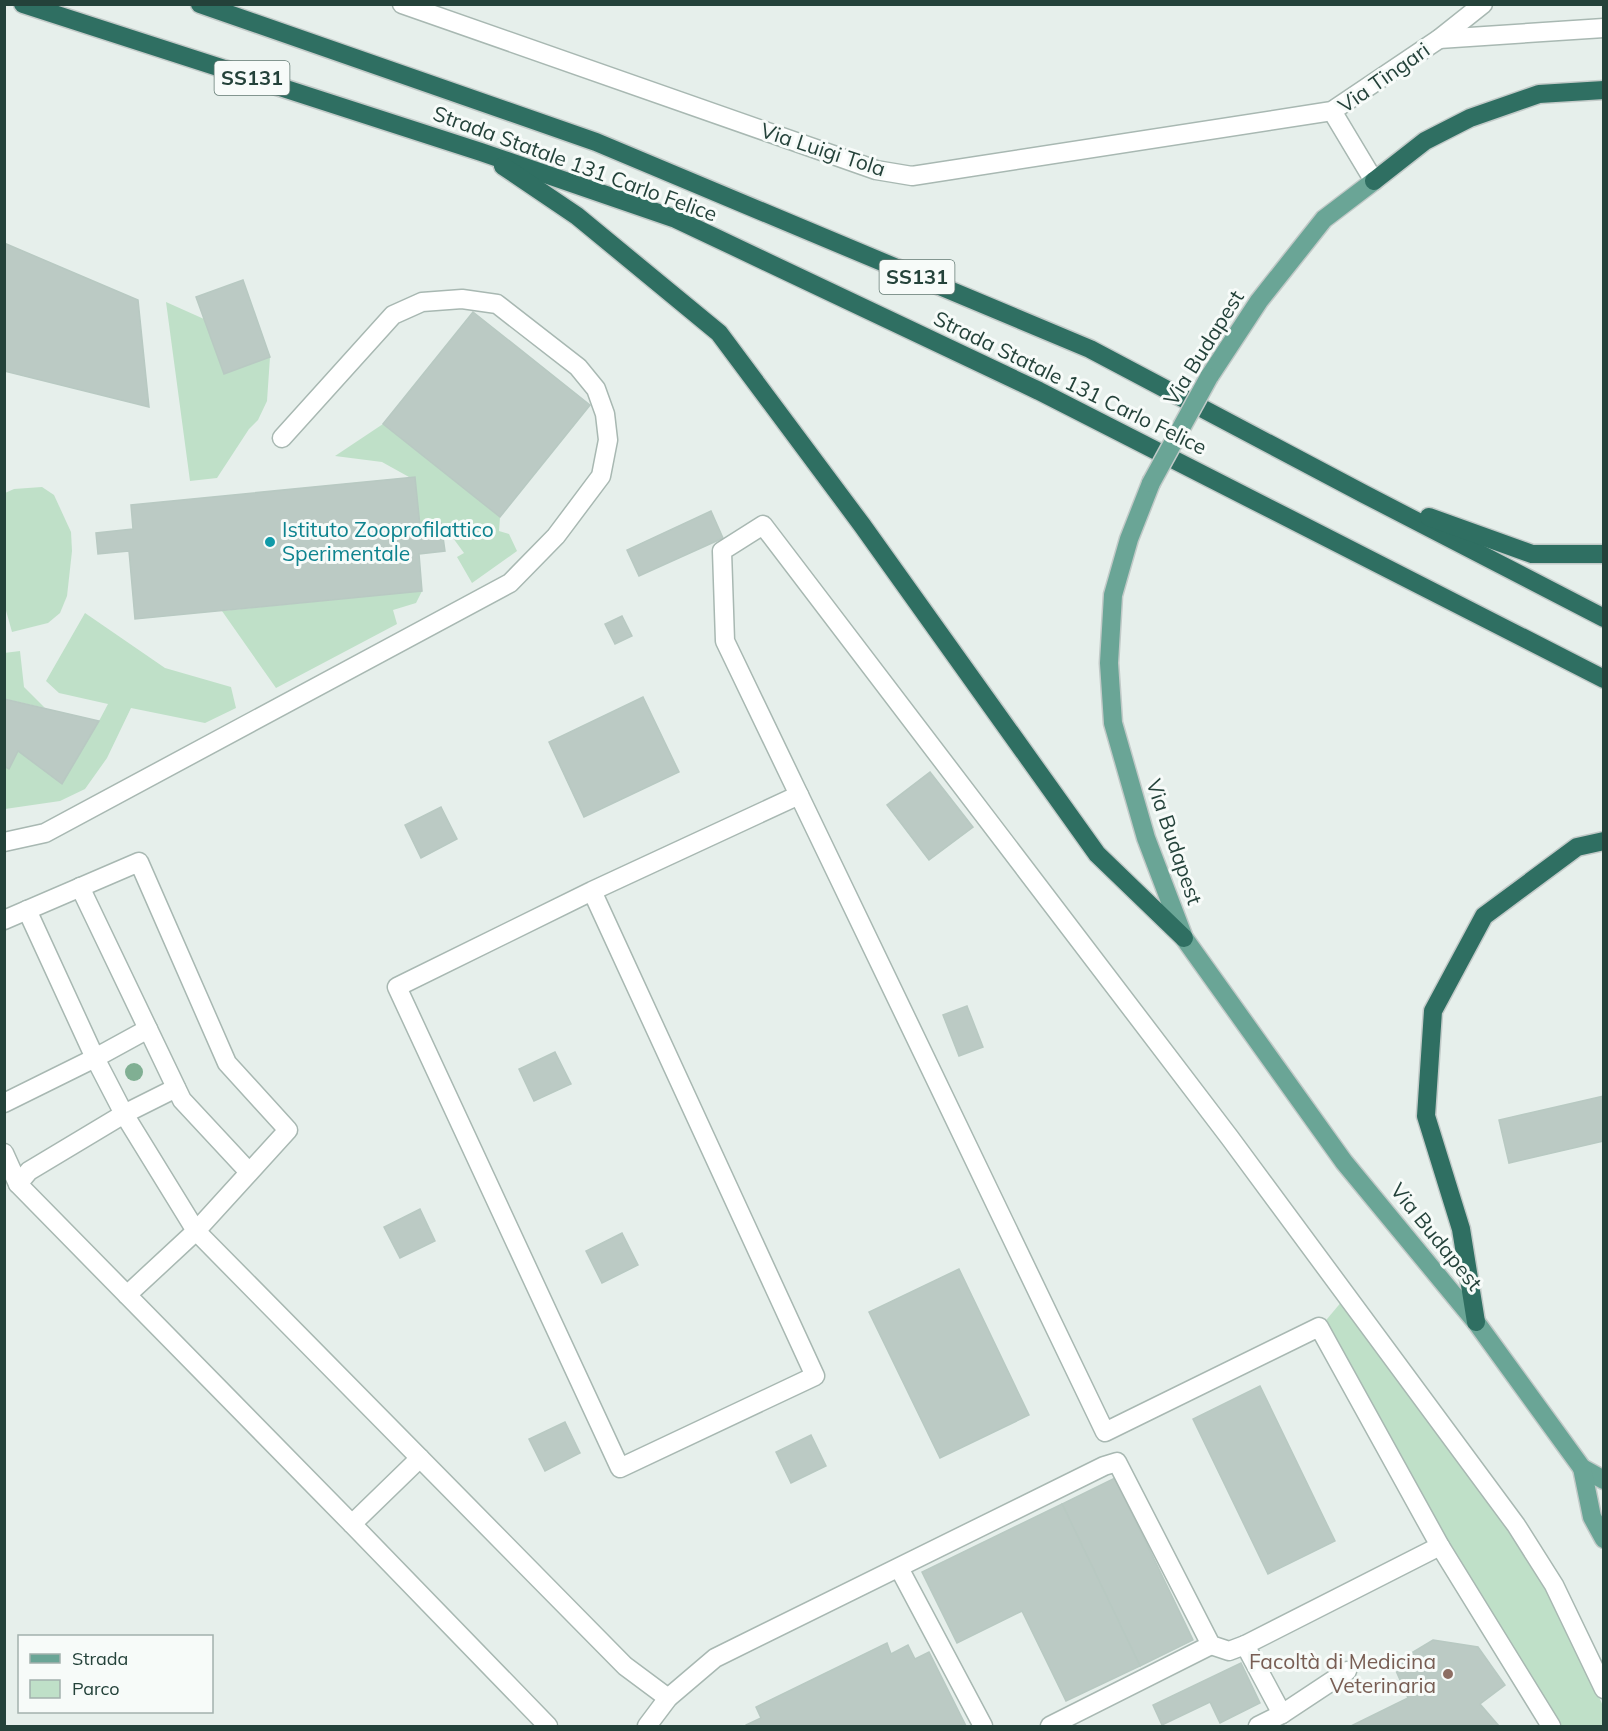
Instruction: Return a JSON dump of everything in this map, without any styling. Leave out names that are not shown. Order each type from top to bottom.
[{"type":"highway","name":"Strada Statale 131 Carlo Felice","points":[[23,4],[482,152],[676,219],[1039,391],[1604,679]]},
{"type":"highway","name":"Strada Statale 131 Carlo Felice","points":[[200,4],[596,142],[1090,349],[1604,618]]},
{"type":"highway","points":[[1374,181],[1425,141],[1470,118],[1539,94],[1604,90]]},
{"type":"highway","points":[[482,152],[577,216],[719,333],[862,525],[1097,854],[1184,938]]},
{"type":"highway","points":[[1364,494],[1532,554],[1604,554]]},
{"type":"highway","points":[[1476,1322],[1461,1229],[1426,1116],[1432,1011],[1484,916],[1577,847],[1604,842]]},
{"type":"main road","name":"Via Budapest","points":[[1374,181],[1324,219],[1259,302],[1209,377],[1151,483],[1129,539],[1113,596],[1109,663],[1113,723],[1146,838],[1184,938],[1344,1162],[1476,1322],[1582,1468],[1592,1517],[1604,1539]]},
{"type":"main road","name":"Via Budapest","points":[[1582,1468],[1604,1480]]},
{"type":"street","name":"Via Luigi Tola","points":[[402,4],[876,170],[912,176],[1332,111]]},
{"type":"street","name":"Via Tingari","points":[[1374,181],[1332,111],[1439,39],[1483,4]]},
{"type":"street","name":"Via Tingari","points":[[1439,39],[1604,28]]},
{"type":"street","points":[[4,842],[45,833],[510,583],[556,536],[601,476],[608,440],[605,414],[596,389],[578,367],[497,304],[462,299],[422,302],[393,315],[282,438]]},
{"type":"street","points":[[1440,1546],[1245,1645],[1229,1651],[1211,1645],[1117,1462],[1105,1432],[725,641],[722,551],[763,525],[1230,1138],[1516,1525],[1554,1585],[1604,1689]]},
{"type":"street","points":[[592,891],[815,1376],[620,1468],[397,987],[592,891],[799,795]]},
{"type":"street","points":[[7,919],[139,862],[227,1064],[288,1130],[196,1231],[127,1295]]},
{"type":"street","points":[[80,887],[182,1100],[249,1172]]},
{"type":"street","points":[[27,910],[95,1058],[124,1114],[196,1231],[625,1666],[668,1698]]},
{"type":"street","points":[[4,1103],[148,1029]]},
{"type":"street","points":[[18,1184],[29,1171],[124,1114],[176,1088]]},
{"type":"street","points":[[4,1153],[18,1184],[548,1726]]},
{"type":"street","points":[[1105,1432],[1319,1327],[1440,1546],[1551,1726]]},
{"type":"street","points":[[352,1524],[420,1458]]},
{"type":"street","points":[[647,1726],[668,1698],[715,1658],[1104,1466],[1117,1462]]},
{"type":"street","points":[[899,1568],[983,1726]]},
{"type":"street","points":[[1050,1726],[1211,1645]]},
{"type":"street","points":[[1245,1645],[1282,1714]]},
{"type":"street","points":[[1258,1726],[1282,1714],[1347,1671]]},
{"type":"green space","points":[[166,302],[204,319],[224,374],[270,357],[267,401],[258,420],[249,429],[217,478],[190,481]]},
{"type":"green space","points":[[383,424],[500,517],[499,531],[509,534],[517,551],[472,583],[457,557],[464,553],[442,523],[420,526],[415,477],[409,477],[382,462],[335,456]]},
{"type":"green space","points":[[42,487],[54,495],[71,532],[72,551],[67,596],[60,613],[48,623],[12,632],[5,607],[5,493],[14,489]]},
{"type":"green space","points":[[422,591],[416,603],[393,610],[397,624],[276,688],[222,611]]},
{"type":"green space","points":[[85,613],[165,668],[231,687],[236,708],[205,723],[131,708],[107,758],[85,789],[60,801],[5,809],[4,766],[18,751],[62,784],[108,704],[59,693],[46,681]]},
{"type":"green space","points":[[20,651],[24,687],[45,708],[5,699],[4,653]]},
{"type":"green space","points":[[1343,1300],[1508,1524],[1556,1602],[1603,1706],[1603,1726],[1556,1726],[1445,1545],[1322,1325]]},
{"type":"building","points":[[4,243],[138,300],[149,407],[4,371]]},
{"type":"building","points":[[243,280],[270,357],[224,374],[196,297]]},
{"type":"building","points":[[473,312],[590,405],[500,517],[383,424]]},
{"type":"building","name":"Istituto Zooprofilattico Sperimentale","points":[[415,477],[420,526],[441,523],[445,551],[419,554],[422,591],[135,619],[129,551],[98,554],[96,533],[133,529],[131,505]]},
{"type":"building","points":[[711,511],[723,538],[639,576],[627,550]]},
{"type":"building","points":[[622,616],[632,636],[615,644],[605,624]]},
{"type":"building","points":[[643,697],[679,772],[584,817],[549,742]]},
{"type":"building","points":[[4,699],[99,721],[62,784],[18,751],[9,769],[4,766]]},
{"type":"building","points":[[930,772],[973,827],[929,860],[887,805]]},
{"type":"building","points":[[441,807],[457,839],[421,858],[405,825]]},
{"type":"building","points":[[967,1006],[983,1047],[959,1056],[943,1015]]},
{"type":"building","points":[[555,1052],[571,1084],[534,1101],[519,1069]]},
{"type":"building","points":[[1604,1096],[1604,1141],[1509,1163],[1499,1120]]},
{"type":"building","points":[[420,1209],[435,1241],[400,1258],[384,1227]]},
{"type":"building","points":[[622,1233],[638,1265],[602,1283],[586,1251]]},
{"type":"building","points":[[959,1269],[1029,1415],[940,1458],[869,1312]]},
{"type":"building","points":[[1260,1386],[1335,1541],[1268,1574],[1193,1419]]},
{"type":"building","points":[[565,1422],[580,1453],[545,1471],[529,1439]]},
{"type":"building","points":[[811,1435],[826,1466],[791,1483],[776,1452]]},
{"type":"building","points":[[1115,1478],[1193,1640],[1140,1666],[1062,1504]]},
{"type":"building","points":[[1062,1504],[1140,1666],[1066,1701],[1022,1611],[957,1643],[922,1572]]},
{"type":"building","name":"Facoltà di Medicina Veterinaria","points":[[1433,1640],[1478,1647],[1505,1685],[1480,1704],[1499,1726],[1351,1726],[1408,1698],[1393,1664]]},
{"type":"building","points":[[887,1643],[891,1654],[908,1645],[915,1659],[929,1652],[966,1726],[746,1726],[761,1718],[756,1707]]},
{"type":"building","points":[[1241,1663],[1260,1703],[1220,1723],[1210,1702],[1162,1725],[1153,1705]]},
{"type":"place","name":"Istituto Zooprofilattico Sperimentale","points":[[270,542]]},
{"type":"place","name":"Facoltà di Medicina Veterinaria","points":[[1448,1674]]}]
